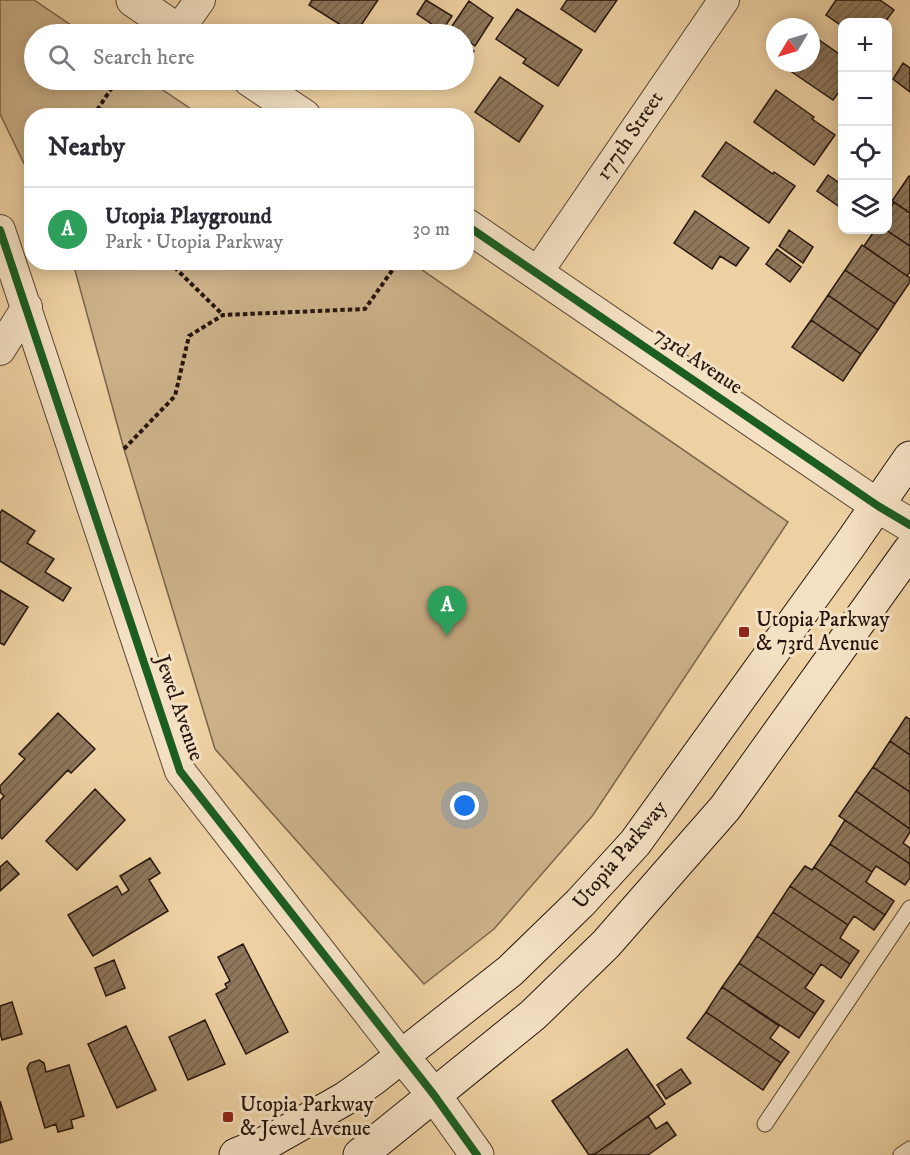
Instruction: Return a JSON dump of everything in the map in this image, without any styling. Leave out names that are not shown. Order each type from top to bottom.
[{"type":"main road","points":[[133,0],[167,24]]},
{"type":"main road","points":[[265,90],[292,108]]},
{"type":"main road","name":"73rd Avenue","points":[[474,230],[878,506],[910,525]]},
{"type":"main road","name":"Utopia Parkway","points":[[236,1155],[272,1140],[346,1098],[374,1078],[510,971],[580,903],[635,843],[910,459]]},
{"type":"main road","points":[[360,1155],[533,1015],[606,945],[725,808],[910,550]]},
{"type":"main road","name":"Jewel Avenue","points":[[401,1055],[434,1095],[477,1155]]},
{"type":"street","points":[[185,24],[200,0]]},
{"type":"street","name":"177th Street","points":[[537,273],[724,0]]},
{"type":"street","name":"Jewel Avenue","points":[[0,230],[180,771],[401,1055]]},
{"type":"street","points":[[0,350],[27,307]]},
{"type":"lane","points":[[765,1124],[910,908]]},
{"type":"lane","points":[[901,1155],[910,1149]]},
{"type":"path","points":[[98,108],[110,90]]},
{"type":"path","points":[[177,270],[223,315]]},
{"type":"path","points":[[124,449],[175,396],[189,336],[223,315],[365,309],[392,270]]},
{"type":"shaded area","points":[[0,0],[34,0],[69,24],[24,24],[24,90],[163,90],[190,108],[24,108],[24,164],[0,114]]},
{"type":"shaded area","points":[[75,270],[422,270],[788,522],[593,815],[494,929],[424,984],[215,749],[124,449]]},
{"type":"building","points":[[312,0],[378,0],[362,24],[339,24],[309,5]]},
{"type":"building","points":[[426,0],[452,16],[447,24],[432,24],[417,14]]},
{"type":"building","points":[[567,0],[617,0],[595,32],[561,9]]},
{"type":"building","points":[[836,0],[880,0],[894,10],[888,18],[838,18],[838,23],[826,15]]},
{"type":"building","points":[[469,1],[493,18],[475,46],[474,24],[453,24]]},
{"type":"building","points":[[517,9],[582,50],[558,86],[523,63],[526,59],[496,39]]},
{"type":"building","points":[[820,41],[838,53],[838,93],[833,100],[792,72],[820,72]]},
{"type":"building","points":[[903,63],[910,68],[910,92],[893,79]]},
{"type":"building","points":[[500,77],[543,106],[519,142],[475,112]]},
{"type":"building","points":[[776,90],[835,135],[814,165],[754,122]]},
{"type":"building","points":[[726,142],[795,186],[769,223],[702,176]]},
{"type":"building","points":[[828,175],[838,182],[838,206],[817,191]]},
{"type":"building","points":[[909,176],[910,213],[892,201]]},
{"type":"building","points":[[894,202],[910,213],[910,246],[892,234]]},
{"type":"building","points":[[695,211],[749,248],[736,266],[720,256],[712,269],[674,243]]},
{"type":"building","points":[[789,230],[813,247],[803,263],[779,246]]},
{"type":"building","points":[[872,234],[892,234],[910,246],[910,272],[907,276],[864,246]]},
{"type":"building","points":[[862,245],[910,278],[910,282],[895,304],[845,270]]},
{"type":"building","points":[[777,249],[801,267],[790,282],[766,264]]},
{"type":"building","points":[[845,270],[895,304],[878,330],[828,295]]},
{"type":"building","points":[[828,295],[878,330],[861,354],[811,320]]},
{"type":"building","points":[[811,320],[861,354],[843,381],[792,347]]},
{"type":"building","points":[[2,510],[35,531],[27,543],[54,559],[45,572],[71,588],[63,601],[0,561],[0,513]]},
{"type":"building","points":[[0,590],[28,607],[4,645],[0,643]]},
{"type":"building","points":[[58,713],[95,749],[71,773],[68,770],[2,839],[0,837],[0,801],[4,796],[0,792],[0,786],[25,759],[19,754]]},
{"type":"building","points":[[906,717],[910,719],[910,755],[890,741]]},
{"type":"building","points":[[890,741],[910,755],[910,792],[873,767]]},
{"type":"building","points":[[873,767],[910,792],[910,829],[856,791]]},
{"type":"building","points":[[95,789],[125,820],[77,870],[46,841]]},
{"type":"building","points":[[856,791],[910,829],[903,843],[910,848],[910,864],[839,816]]},
{"type":"building","points":[[845,820],[910,864],[910,878],[905,885],[876,866],[872,872],[830,844]]},
{"type":"building","points":[[830,844],[872,872],[866,882],[894,901],[885,915],[814,867]]},
{"type":"building","points":[[150,858],[160,873],[149,880],[168,911],[93,956],[68,915],[117,886],[122,895],[129,890],[120,876]]},
{"type":"building","points":[[7,861],[19,874],[0,891],[0,867]]},
{"type":"building","points":[[805,866],[812,870],[814,867],[885,915],[874,930],[854,916],[848,925],[790,886]]},
{"type":"building","points":[[790,886],[848,925],[840,938],[859,951],[850,964],[773,912]]},
{"type":"building","points":[[773,912],[850,964],[841,978],[821,964],[814,975],[757,936]]},
{"type":"building","points":[[757,936],[814,975],[805,988],[824,1001],[815,1014],[739,963]]},
{"type":"building","points":[[243,944],[288,1032],[246,1054],[216,994],[227,988],[225,984],[230,981],[218,957]]},
{"type":"building","points":[[114,960],[125,988],[106,996],[95,968]]},
{"type":"building","points":[[739,963],[815,1014],[799,1038],[722,987]]},
{"type":"building","points":[[722,987],[779,1026],[770,1038],[789,1052],[781,1063],[706,1012]]},
{"type":"building","points":[[12,1002],[22,1034],[2,1040],[0,1006]]},
{"type":"building","points":[[706,1012],[781,1063],[763,1090],[687,1038]]},
{"type":"building","points":[[205,1020],[225,1064],[188,1080],[169,1037]]},
{"type":"building","points":[[126,1026],[156,1090],[117,1108],[88,1044]]},
{"type":"building","points":[[627,1049],[665,1104],[595,1154],[589,1155],[552,1101]]},
{"type":"building","points":[[39,1060],[44,1063],[46,1072],[69,1065],[84,1116],[71,1120],[73,1128],[58,1132],[56,1124],[45,1128],[27,1068],[30,1063]]},
{"type":"building","points":[[681,1069],[691,1083],[666,1099],[657,1085]]},
{"type":"building","points":[[0,1101],[12,1139],[0,1143]]},
{"type":"building","points":[[648,1116],[656,1129],[667,1122],[676,1135],[648,1155],[595,1155],[595,1154]]},
{"type":"cycle path","points":[[0,230],[180,771],[434,1095],[477,1155]]},
{"type":"cycle path","points":[[474,230],[878,506],[910,525]]},
{"type":"place","name":"Utopia Parkway & 73rd Avenue","points":[[744,632]]},
{"type":"place","name":"Utopia Playground","points":[[447,636]]},
{"type":"place","name":"Utopia Parkway & Jewel Avenue","points":[[228,1117]]}]
